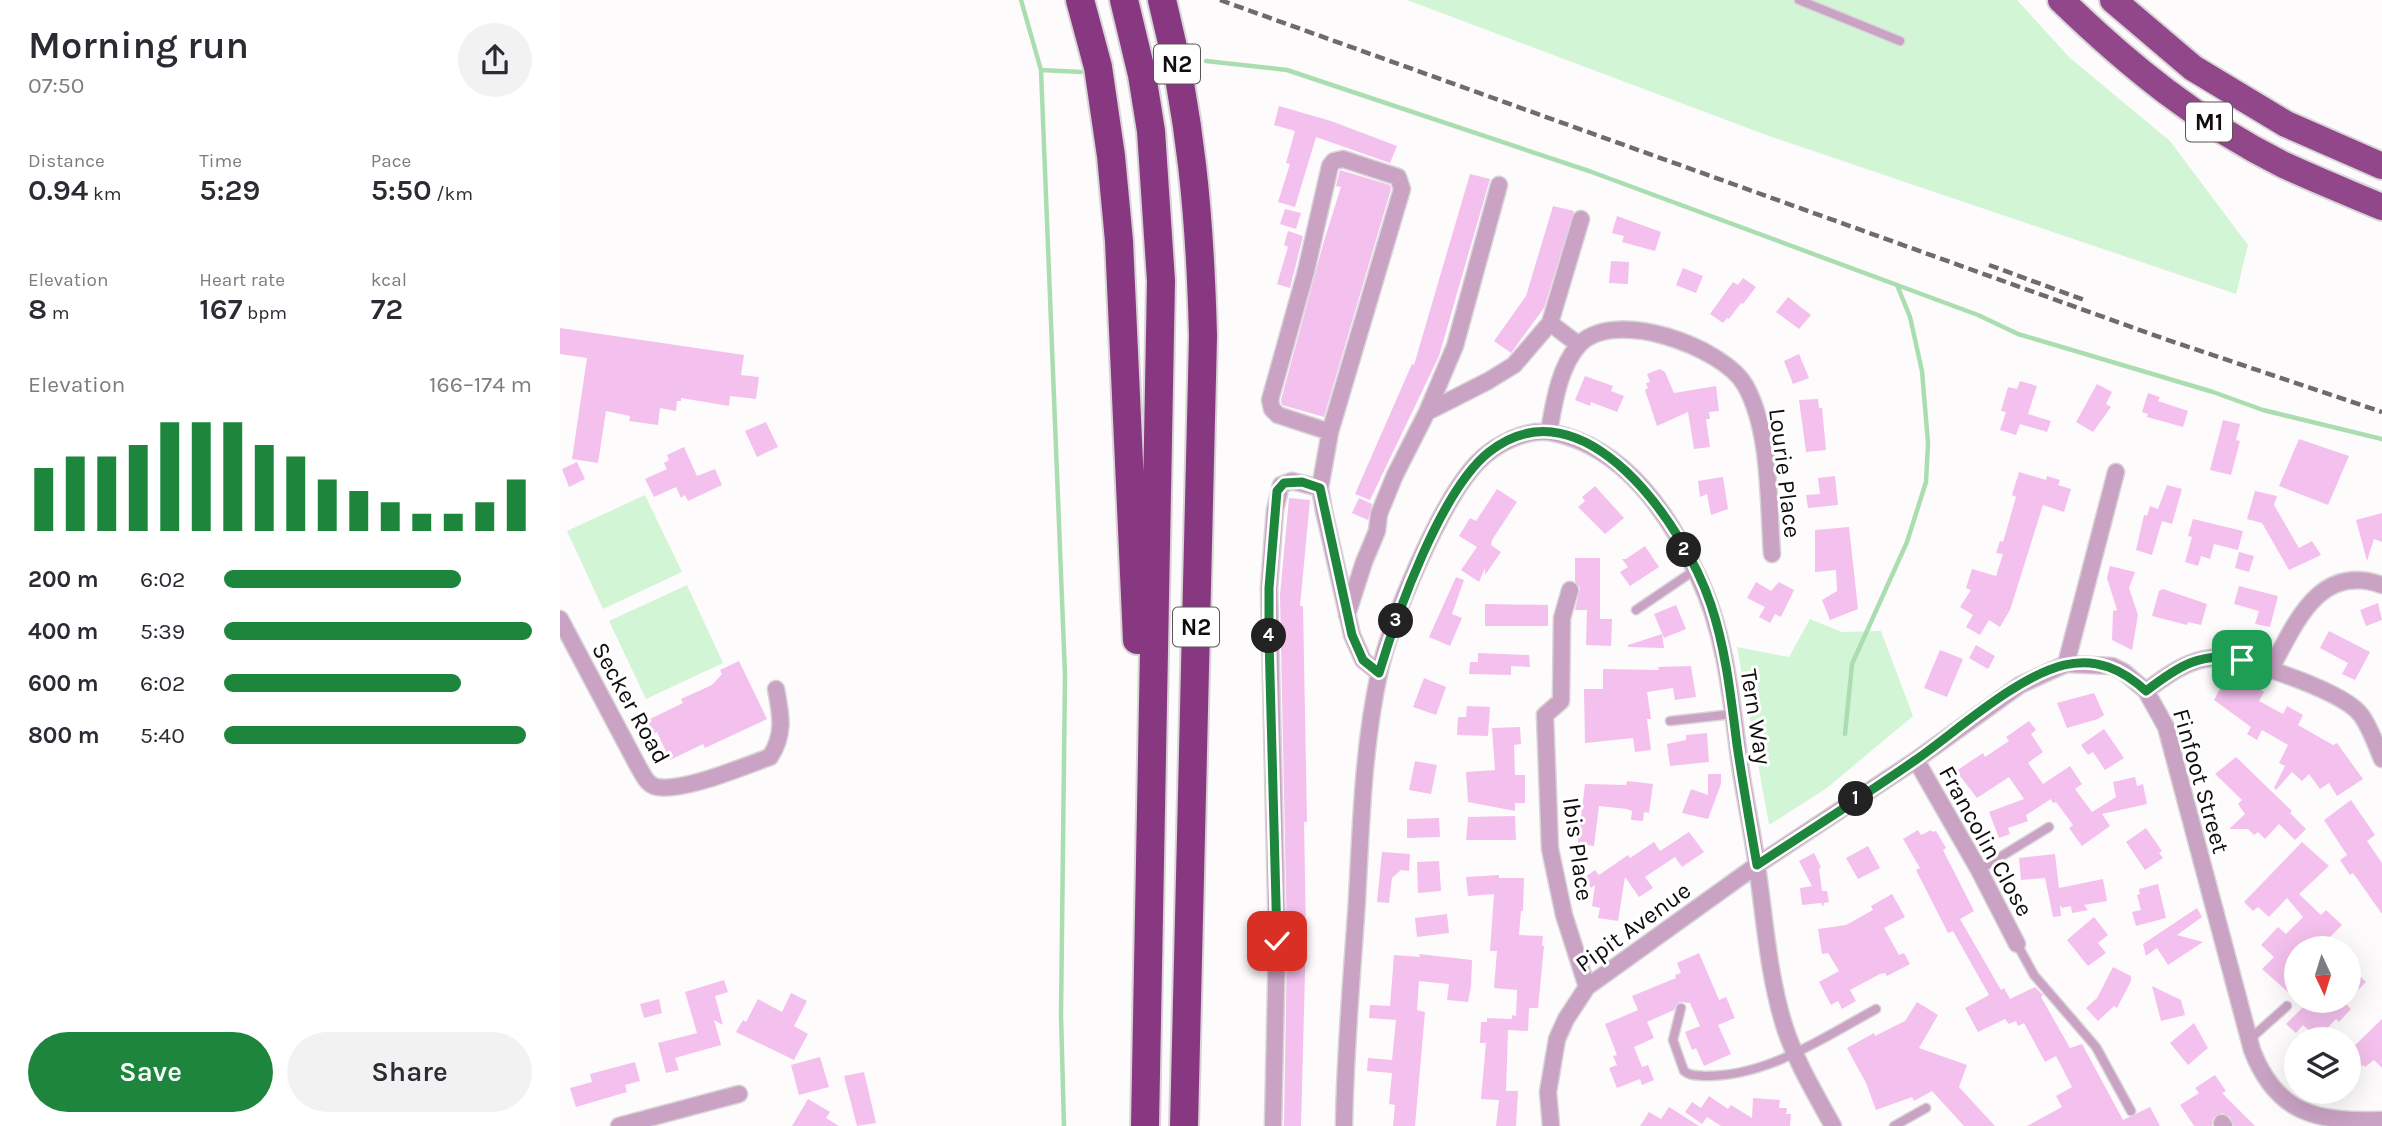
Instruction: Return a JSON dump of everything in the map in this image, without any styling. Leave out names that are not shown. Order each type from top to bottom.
[{"type":"highway","points":[[1080,0],[1098,67],[1111,156],[1119,240],[1149,933]]},
{"type":"highway","name":"N2","points":[[1124,0],[1142,75],[1151,131],[1161,281],[1145,1126]]},
{"type":"highway","name":"N2","points":[[1162,0],[1189,128],[1200,236],[1203,336],[1184,1126]]},
{"type":"highway","points":[[1179,0],[1191,62],[1189,128]]},
{"type":"highway","name":"M1","points":[[2061,0],[2116,54],[2193,112],[2283,164],[2382,207]]},
{"type":"highway","name":"M1","points":[[2113,0],[2193,68],[2286,124],[2382,166]]},
{"type":"street","points":[[1330,432],[1279,415],[1272,409],[1270,400],[1306,271],[1330,166],[1334,161],[1343,159],[1398,177],[1402,189],[1330,432],[1320,488],[1347,616],[1363,660],[1379,673]]},
{"type":"street","points":[[1347,616],[1364,562],[1374,542],[1379,514],[1455,346],[1499,185]]},
{"type":"street","points":[[1427,412],[1478,387],[1514,365],[1550,323],[1581,219]]},
{"type":"street","points":[[1549,431],[1554,402],[1567,363],[1579,345],[1550,323]]},
{"type":"street","name":"Lourie Place","points":[[1579,345],[1601,332],[1621,328],[1638,329],[1697,349],[1726,365],[1743,382],[1752,400],[1763,445],[1772,554]]},
{"type":"street","name":"Tern Way","points":[[1344,1126],[1367,752],[1379,673],[1393,628],[1418,568],[1462,482],[1475,465],[1505,442],[1549,431],[1585,441],[1612,457],[1639,484],[1668,523],[1710,603],[1720,637],[1775,988],[1795,1053],[1833,1126]]},
{"type":"street","points":[[2066,664],[2116,472]]},
{"type":"street","points":[[1273,1126],[1277,941],[1269,638],[1272,548],[1277,491],[1281,485],[1292,481],[1320,488]]},
{"type":"street","points":[[2270,670],[2302,611],[2320,592],[2339,583],[2351,581],[2382,585]]},
{"type":"street","name":"Ibis Place","points":[[1570,590],[1562,618],[1561,701],[1545,715],[1550,849],[1564,915],[1587,987]]},
{"type":"street","name":"Secker Road","points":[[560,619],[647,782],[657,787],[703,779],[770,757],[779,743],[783,723],[776,689]]},
{"type":"street","points":[[2146,691],[2170,672],[2202,657],[2229,657],[2270,670],[2352,706],[2364,720],[2382,759]]},
{"type":"street","name":"Finfoot Street","points":[[1757,865],[1916,760],[2020,685],[2066,664],[2112,666],[2124,672],[2146,691],[2166,727],[2249,1040],[2267,1082],[2292,1106],[2308,1114],[2328,1119],[2382,1120]]},
{"type":"street","name":"Francolin Close","points":[[1916,760],[1979,870],[2017,944]]},
{"type":"street","name":"Pipit Avenue","points":[[1551,1126],[1548,1092],[1558,1039],[1566,1018],[1587,987],[1757,865]]},
{"type":"street","points":[[619,1126],[739,1094]]},
{"type":"lane","points":[[1799,0],[1900,41]]},
{"type":"lane","points":[[1636,610],[1695,570]]},
{"type":"lane","points":[[1670,721],[1733,714]]},
{"type":"lane","points":[[1979,870],[2049,827]]},
{"type":"lane","points":[[2017,944],[2034,975],[2096,1047],[2131,1111]]},
{"type":"lane","points":[[1682,1009],[1673,1040],[1687,1074],[1734,1074],[1795,1053],[1876,1009]]},
{"type":"lane","points":[[2249,1040],[2284,1009]]},
{"type":"lane","points":[[1894,1126],[1926,1108]]},
{"type":"green space","points":[[1407,0],[2017,0],[2070,58],[2170,141],[2248,245],[2236,294],[1769,136]]},
{"type":"green space","points":[[645,495],[682,572],[603,609],[567,531]]},
{"type":"green space","points":[[687,585],[723,663],[646,699],[609,621]]},
{"type":"green space","points":[[1810,619],[1842,632],[1881,631],[1913,716],[1827,788],[1769,825],[1737,647],[1789,657]]},
{"type":"building","points":[[1279,106],[1331,121],[1397,146],[1390,163],[1316,137],[1295,207],[1278,202],[1290,164],[1286,163],[1295,131],[1274,125]]},
{"type":"building","points":[[1340,170],[1390,185],[1391,189],[1324,417],[1282,405],[1281,400],[1341,187],[1336,186]]},
{"type":"building","points":[[1470,174],[1490,179],[1439,356],[1370,500],[1355,494],[1412,364],[1414,365]]},
{"type":"building","points":[[1553,206],[1574,211],[1544,308],[1511,353],[1494,341],[1526,296]]},
{"type":"building","points":[[1285,209],[1301,213],[1296,229],[1280,224]]},
{"type":"building","points":[[1617,216],[1661,232],[1655,251],[1622,242],[1624,236],[1612,233]]},
{"type":"building","points":[[1288,231],[1303,236],[1290,288],[1277,284],[1288,247],[1284,245]]},
{"type":"building","points":[[1611,261],[1629,262],[1628,284],[1609,283]]},
{"type":"building","points":[[1683,268],[1703,276],[1696,293],[1676,285]]},
{"type":"building","points":[[1743,278],[1756,287],[1723,323],[1710,314],[1733,282],[1738,285]]},
{"type":"building","points":[[1788,297],[1811,315],[1799,329],[1776,312]]},
{"type":"building","points":[[560,328],[744,355],[741,375],[759,377],[756,399],[730,396],[729,406],[681,398],[681,401],[677,401],[676,411],[660,408],[658,425],[629,421],[630,416],[606,411],[598,463],[572,459],[587,358],[560,354]]},
{"type":"building","points":[[1799,354],[1809,378],[1793,384],[1784,361]]},
{"type":"building","points":[[1660,369],[1665,372],[1674,393],[1716,386],[1719,411],[1709,412],[1710,419],[1706,419],[1710,447],[1694,449],[1688,412],[1657,426],[1645,390],[1648,388],[1646,383],[1650,382],[1647,374]]},
{"type":"building","points":[[1585,376],[1613,386],[1611,391],[1624,396],[1617,412],[1591,402],[1590,406],[1575,400]]},
{"type":"building","points":[[2020,381],[2037,386],[2028,414],[2051,421],[2047,432],[2020,424],[2016,435],[2000,430],[2006,412],[2001,411],[2008,387],[2017,389]]},
{"type":"building","points":[[2097,384],[2112,392],[2106,404],[2111,407],[2093,432],[2076,422]]},
{"type":"building","points":[[2148,393],[2160,397],[2158,401],[2188,411],[2183,427],[2147,417],[2148,414],[2142,412]]},
{"type":"building","points":[[1818,399],[1819,408],[1822,408],[1826,450],[1806,452],[1799,400]]},
{"type":"building","points":[[2223,420],[2240,424],[2236,440],[2240,441],[2231,475],[2210,470]]},
{"type":"building","points":[[766,422],[778,447],[757,457],[745,431]]},
{"type":"building","points":[[2299,439],[2349,456],[2328,505],[2279,486]]},
{"type":"building","points":[[684,447],[697,476],[715,469],[722,485],[688,501],[685,495],[681,498],[676,487],[654,497],[645,479],[667,469],[664,463],[669,460],[667,455]]},
{"type":"building","points":[[577,462],[585,479],[569,487],[562,469]]},
{"type":"building","points":[[2019,472],[2046,480],[2047,476],[2060,480],[2058,485],[2071,489],[2064,512],[2043,505],[2010,610],[2000,627],[1989,620],[1980,635],[1966,627],[1973,615],[1960,607],[1971,590],[1966,588],[1972,569],[1996,576],[2003,554],[1996,553],[2000,541],[2003,542],[2016,497],[2012,495]]},
{"type":"building","points":[[1835,476],[1838,505],[1808,508],[1806,495],[1820,494],[1818,478]]},
{"type":"building","points":[[1723,477],[1728,509],[1711,515],[1707,494],[1700,497],[1698,481]]},
{"type":"building","points":[[2167,485],[2182,489],[2172,524],[2162,521],[2152,555],[2136,550],[2144,515],[2147,516],[2150,506],[2158,509]]},
{"type":"building","points":[[1595,486],[1624,518],[1605,534],[1578,507],[1585,501],[1582,497]]},
{"type":"building","points":[[1497,489],[1517,502],[1492,540],[1491,545],[1501,552],[1485,575],[1485,568],[1479,582],[1461,570],[1477,547],[1459,536],[1470,518],[1476,521]]},
{"type":"building","points":[[2255,491],[2277,496],[2274,505],[2299,548],[2312,541],[2321,555],[2289,570],[2262,523],[2247,519]]},
{"type":"building","points":[[1289,498],[1310,500],[1300,606],[1303,606],[1307,822],[1304,822],[1306,934],[1301,1126],[1284,1126],[1287,941],[1280,595]]},
{"type":"building","points":[[1359,498],[1372,504],[1368,520],[1352,513]]},
{"type":"building","points":[[2382,513],[2382,542],[2374,539],[2367,561],[2356,520]]},
{"type":"building","points":[[2193,519],[2243,531],[2238,550],[2214,544],[2210,559],[2201,556],[2198,566],[2185,562],[2192,537],[2188,536]]},
{"type":"building","points":[[1849,527],[1858,609],[1830,620],[1822,600],[1837,591],[1836,570],[1815,572],[1815,530]]},
{"type":"building","points":[[1645,546],[1659,567],[1630,586],[1620,572],[1628,567],[1622,559]]},
{"type":"building","points":[[2239,552],[2254,556],[2249,572],[2235,568]]},
{"type":"building","points":[[1575,558],[1600,558],[1600,619],[1612,619],[1611,646],[1586,645],[1587,610],[1575,610],[1580,588],[1575,581]]},
{"type":"building","points":[[2110,566],[2135,572],[2129,588],[2138,615],[2132,650],[2112,640],[2113,611],[2117,610],[2107,578]]},
{"type":"building","points":[[1456,577],[1464,580],[1452,614],[1462,618],[1450,646],[1429,637]]},
{"type":"building","points":[[1756,582],[1771,591],[1779,582],[1794,590],[1781,617],[1775,614],[1770,623],[1759,617],[1765,607],[1747,598]]},
{"type":"building","points":[[2239,586],[2278,596],[2270,627],[2255,624],[2259,611],[2234,604]]},
{"type":"building","points":[[2163,589],[2207,604],[2201,625],[2188,622],[2187,625],[2152,616],[2159,591]]},
{"type":"building","points":[[2378,603],[2382,620],[2366,626],[2360,610]]},
{"type":"building","points":[[1485,604],[1548,605],[1548,626],[1485,626]]},
{"type":"building","points":[[1676,605],[1686,629],[1664,638],[1654,614]]},
{"type":"building","points":[[2329,631],[2370,652],[2355,680],[2342,674],[2348,663],[2320,648]]},
{"type":"building","points":[[1662,634],[1664,648],[1628,647],[1628,645]]},
{"type":"building","points":[[1976,645],[1995,656],[1988,669],[1969,658]]},
{"type":"building","points":[[1940,650],[1963,659],[1947,697],[1924,688]]},
{"type":"building","points":[[1478,653],[1529,655],[1530,667],[1511,666],[1511,675],[1469,674],[1470,662],[1478,662]]},
{"type":"building","points":[[739,661],[767,719],[705,748],[703,744],[670,760],[657,732],[649,736],[644,725],[652,721],[650,719],[683,703],[681,699],[712,685],[722,674],[720,670]]},
{"type":"building","points":[[1691,666],[1696,697],[1675,700],[1673,688],[1647,692],[1651,719],[1647,719],[1651,750],[1635,752],[1633,738],[1585,743],[1584,689],[1603,689],[1603,669],[1659,670],[1658,667]]},
{"type":"building","points":[[1424,678],[1446,687],[1436,715],[1413,707]]},
{"type":"building","points":[[2248,681],[2264,692],[2259,701],[2283,714],[2287,706],[2303,715],[2298,725],[2333,745],[2337,743],[2363,779],[2337,796],[2329,783],[2320,789],[2309,774],[2302,781],[2292,772],[2276,790],[2274,788],[2285,766],[2279,763],[2288,745],[2262,730],[2257,740],[2247,734],[2251,727],[2214,700],[2222,685],[2227,684],[2234,689],[2236,686],[2242,690]]},
{"type":"building","points":[[2094,693],[2104,715],[2067,728],[2057,703]]},
{"type":"building","points":[[1467,706],[1490,707],[1488,736],[1457,735],[1458,717],[1466,717]]},
{"type":"building","points":[[2029,721],[2036,730],[2031,734],[2043,752],[2028,763],[2043,784],[2070,766],[2082,784],[2075,789],[2092,812],[2116,797],[2113,782],[2135,777],[2137,786],[2143,784],[2147,804],[2102,814],[2110,826],[2082,846],[2069,828],[2073,825],[2051,799],[2026,815],[2028,821],[2008,828],[2010,834],[1999,838],[1989,812],[2024,799],[2009,777],[1977,798],[1956,771],[1983,753],[1985,757],[2009,741],[2006,737]]},
{"type":"building","points":[[1520,727],[1521,744],[1514,745],[1515,775],[1525,775],[1525,803],[1515,803],[1515,811],[1468,802],[1466,772],[1495,770],[1492,728]]},
{"type":"building","points":[[2104,729],[2124,758],[2105,770],[2093,752],[2088,755],[2081,745]]},
{"type":"building","points":[[1707,733],[1709,762],[1670,766],[1667,744],[1686,740],[1686,735]]},
{"type":"building","points":[[2236,757],[2292,811],[2290,813],[2306,829],[2295,840],[2279,824],[2265,839],[2258,832],[2254,835],[2248,829],[2229,829],[2245,814],[2238,804],[2242,800],[2215,774]]},
{"type":"building","points":[[1415,761],[1437,765],[1431,794],[1409,790]]},
{"type":"building","points":[[1708,774],[1721,774],[1721,784],[1708,819],[1682,813],[1691,789],[1708,795]]},
{"type":"building","points":[[1627,781],[1653,784],[1649,813],[1644,812],[1643,821],[1631,820],[1632,811],[1627,809],[1599,806],[1594,846],[1578,844],[1578,817],[1581,817],[1585,784],[1626,785]]},
{"type":"building","points":[[2351,800],[2375,835],[2367,841],[2382,863],[2382,914],[2353,873],[2350,875],[2340,860],[2347,855],[2324,820]]},
{"type":"building","points":[[1515,816],[1516,840],[1466,840],[1468,817]]},
{"type":"building","points":[[1439,818],[1440,837],[1407,838],[1407,819]]},
{"type":"building","points":[[2146,828],[2162,851],[2159,853],[2163,858],[2145,870],[2126,842]]},
{"type":"building","points":[[1918,830],[1921,835],[1931,830],[1936,831],[1946,848],[1943,850],[1974,911],[1960,919],[2001,990],[2004,988],[2010,999],[2035,987],[2043,995],[2041,997],[2070,1048],[2082,1044],[2123,1120],[2150,1107],[2160,1126],[2027,1126],[2062,1107],[2056,1096],[2072,1087],[2056,1056],[2045,1062],[2024,1023],[2018,1026],[2016,1021],[2009,1024],[2005,1019],[1978,1032],[1965,1008],[1989,995],[1953,931],[1948,933],[1916,870],[1920,868],[1903,839]]},
{"type":"building","points":[[1689,832],[1704,852],[1682,867],[1675,857],[1645,877],[1653,888],[1639,897],[1625,877],[1618,921],[1598,918],[1600,908],[1592,906],[1595,885],[1591,888],[1584,878],[1595,870],[1599,875],[1628,855],[1630,858],[1654,842],[1660,851]]},
{"type":"building","points":[[2302,842],[2329,866],[2299,894],[2321,915],[2326,910],[2342,925],[2331,936],[2284,936],[2284,988],[2262,969],[2274,957],[2261,945],[2278,927],[2286,934],[2303,917],[2287,898],[2269,917],[2258,907],[2253,911],[2244,902]]},
{"type":"building","points":[[1868,846],[1880,868],[1858,879],[1846,858]]},
{"type":"building","points":[[1382,852],[1410,854],[1409,871],[1401,870],[1392,878],[1389,903],[1377,902]]},
{"type":"building","points":[[1814,853],[1821,867],[1822,891],[1827,891],[1829,902],[1824,903],[1823,907],[1821,903],[1802,905],[1800,888],[1812,886],[1799,861]]},
{"type":"building","points":[[2055,854],[2059,888],[2103,879],[2107,901],[2084,905],[2088,910],[2072,913],[2071,906],[2062,908],[2060,905],[2061,916],[2053,917],[2045,878],[2021,880],[2019,858]]},
{"type":"building","points":[[1439,861],[1441,891],[1418,893],[1417,862]]},
{"type":"building","points":[[1499,875],[1499,878],[1524,878],[1519,935],[1543,936],[1544,946],[1538,1008],[1529,1008],[1528,1031],[1508,1030],[1506,1091],[1518,1091],[1516,1126],[1496,1126],[1499,1100],[1481,1099],[1486,1043],[1480,1043],[1481,1022],[1487,1022],[1487,1018],[1512,1019],[1512,1015],[1516,1016],[1517,990],[1494,988],[1497,951],[1490,951],[1494,894],[1468,896],[1466,877]]},
{"type":"building","points":[[2158,884],[2166,918],[2136,926],[2132,912],[2141,910],[2137,895],[2140,894],[2139,889]]},
{"type":"building","points":[[1892,894],[1905,917],[1884,928],[1899,955],[1904,953],[1910,964],[1887,976],[1885,973],[1880,974],[1850,990],[1856,1001],[1842,1009],[1838,1001],[1831,1005],[1819,982],[1839,971],[1828,953],[1822,954],[1818,929],[1846,925],[1873,910],[1871,906]]},
{"type":"building","points":[[2197,908],[2202,917],[2177,935],[2203,942],[2168,965],[2157,948],[2146,956],[2143,944]]},
{"type":"building","points":[[1447,914],[1449,933],[1417,937],[1415,918]]},
{"type":"building","points":[[2094,917],[2108,935],[2098,943],[2106,953],[2088,966],[2067,940]]},
{"type":"building","points":[[1699,953],[1719,1000],[1726,997],[1735,1018],[1718,1025],[1731,1054],[1704,1066],[1696,1048],[1692,1050],[1685,1032],[1700,1026],[1690,1003],[1679,1002],[1674,1010],[1647,1022],[1654,1038],[1634,1047],[1642,1067],[1648,1065],[1654,1080],[1642,1085],[1640,1079],[1617,1088],[1609,1068],[1617,1065],[1613,1056],[1617,1055],[1605,1024],[1638,1010],[1632,996],[1676,978],[1675,975],[1681,973],[1677,963]]},
{"type":"building","points":[[1419,954],[1472,960],[1471,986],[1468,1002],[1447,1000],[1449,984],[1419,981],[1417,1010],[1425,1012],[1415,1126],[1393,1126],[1395,1105],[1389,1104],[1392,1073],[1367,1071],[1368,1058],[1392,1060],[1396,1020],[1369,1018],[1370,1005],[1390,1006],[1394,955],[1420,957]]},
{"type":"building","points":[[2113,967],[2131,976],[2131,981],[2117,1008],[2114,1006],[2098,1021],[2086,1008],[2097,998]]},
{"type":"building","points":[[724,980],[728,992],[715,996],[723,1025],[714,1020],[721,1045],[675,1058],[679,1070],[666,1073],[658,1043],[697,1033],[685,992]]},
{"type":"building","points":[[2152,986],[2181,1000],[2185,1015],[2161,1021]]},
{"type":"building","points":[[791,993],[807,1001],[794,1026],[808,1034],[794,1060],[736,1032],[743,1020],[746,1022],[758,999],[782,1012]]},
{"type":"building","points":[[659,999],[662,1013],[644,1018],[640,1004]]},
{"type":"building","points":[[1917,1002],[1938,1015],[1919,1048],[1967,1065],[1959,1087],[1995,1126],[1964,1126],[1932,1091],[1914,1101],[1912,1097],[1876,1110],[1866,1083],[1847,1048],[1874,1033],[1875,1036],[1905,1021]]},
{"type":"building","points":[[2297,1013],[2347,1013],[2339,1022],[2336,1019],[2328,1027],[2289,1027],[2286,1024]]},
{"type":"building","points":[[2382,1019],[2382,1068],[2374,1060],[2361,1067],[2361,1039]]},
{"type":"building","points":[[2194,1023],[2208,1048],[2188,1065],[2170,1043]]},
{"type":"building","points":[[820,1057],[829,1087],[799,1095],[791,1065]]},
{"type":"building","points":[[635,1062],[640,1081],[625,1085],[627,1092],[576,1107],[570,1088],[592,1082],[590,1074]]},
{"type":"building","points":[[864,1072],[876,1123],[857,1126],[844,1076]]},
{"type":"building","points":[[2215,1075],[2226,1091],[2222,1093],[2255,1126],[2234,1126],[2230,1117],[2222,1113],[2213,1118],[2212,1126],[2194,1126],[2180,1105],[2199,1093],[2195,1088]]},
{"type":"building","points":[[1709,1096],[1728,1109],[1731,1105],[1752,1118],[1753,1098],[1780,1100],[1779,1108],[1787,1108],[1786,1114],[1791,1114],[1790,1126],[1721,1126],[1707,1117],[1702,1124],[1685,1112],[1692,1102],[1701,1108]]},
{"type":"building","points":[[808,1099],[830,1112],[826,1118],[839,1126],[792,1126]]},
{"type":"building","points":[[1669,1107],[1699,1126],[1640,1126],[1649,1112],[1661,1119]]},
{"type":"waterway","points":[[1021,0],[1041,70],[1065,675],[1061,1015],[1064,1126]]},
{"type":"waterway","points":[[1206,61],[1287,70],[1589,171],[1978,315],[2018,334],[2213,392],[2263,410],[2382,439]]},
{"type":"waterway","points":[[1041,70],[1081,72]]},
{"type":"waterway","points":[[1845,734],[1852,664],[1907,542],[1926,482],[1928,443],[1922,371],[1910,317],[1897,285]]},
{"type":"railway","points":[[1220,0],[2162,338],[2382,412]]},
{"type":"railway","points":[[1989,265],[2087,301]]},
{"type":"route","points":[[1277,941],[1269,588],[1277,491],[1284,483],[1302,482],[1320,488],[1352,635],[1363,660],[1379,673],[1401,609],[1446,509],[1462,482],[1489,452],[1505,442],[1549,431],[1585,441],[1612,457],[1639,484],[1668,523],[1698,575],[1710,603],[1720,637],[1757,865],[1916,760],[2020,685],[2045,672],[2066,664],[2112,666],[2124,672],[2146,691],[2170,672],[2202,657],[2242,660]]}]
